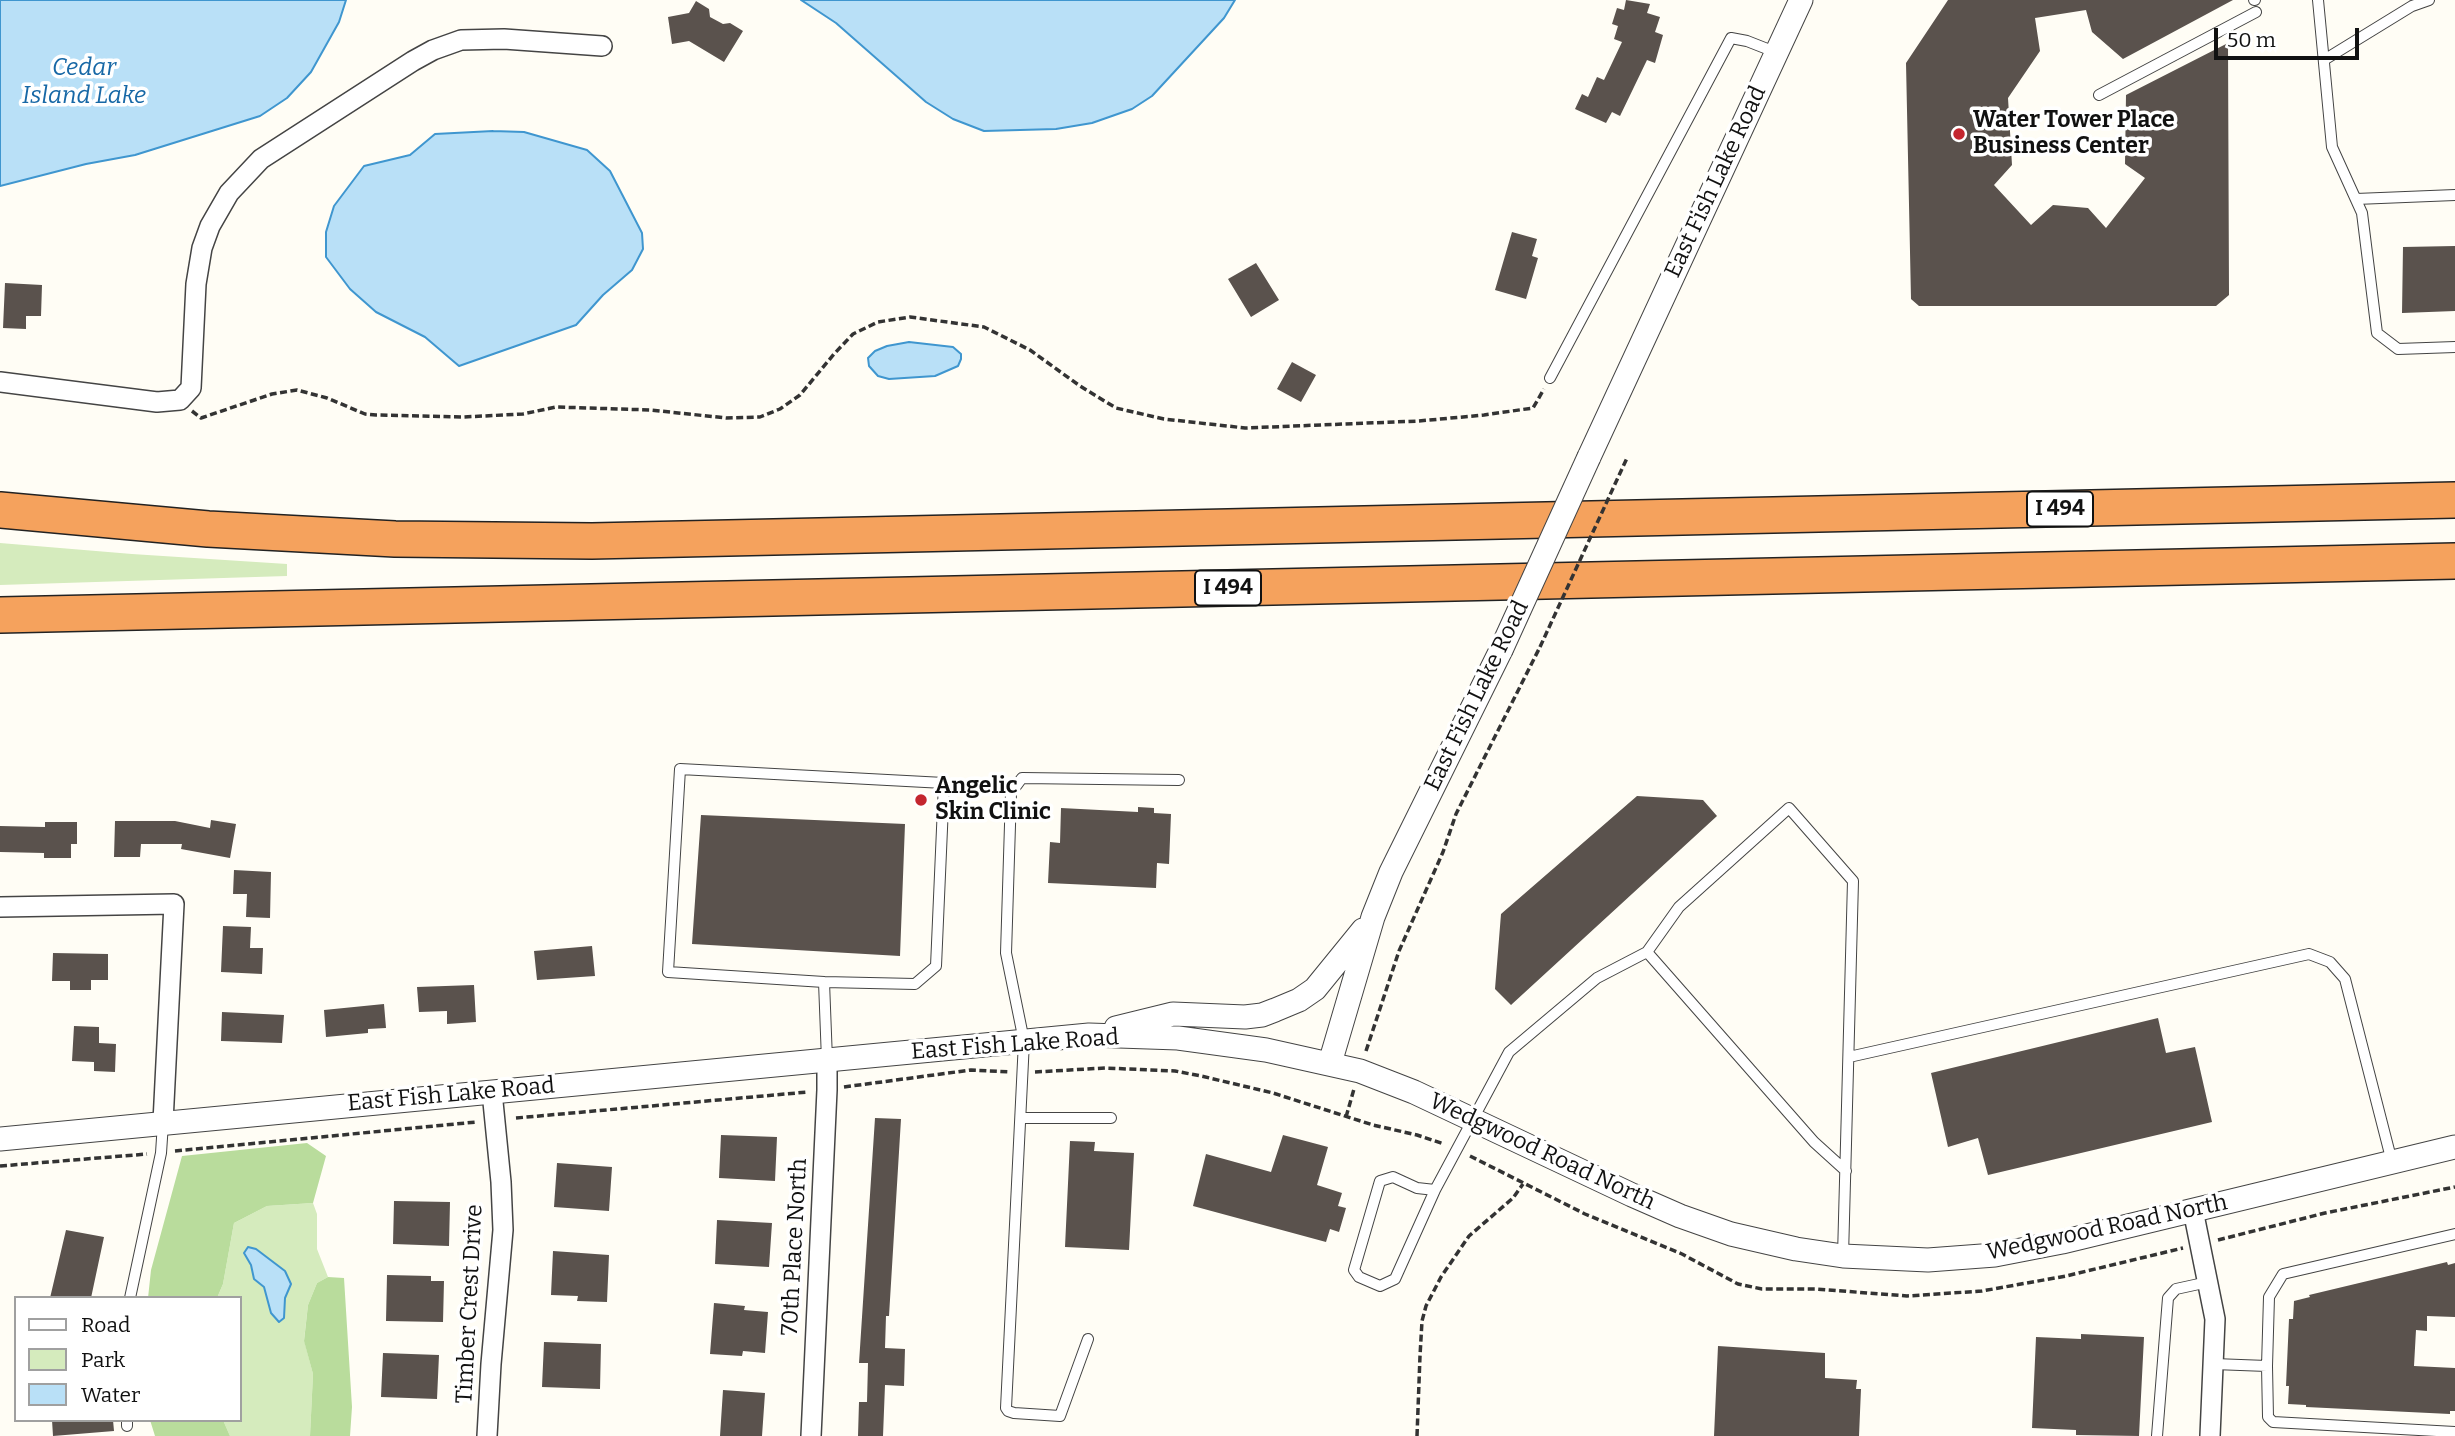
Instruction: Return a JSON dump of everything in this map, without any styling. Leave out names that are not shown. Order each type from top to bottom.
[{"type":"highway","name":"I 494","points":[[0,510],[208,529],[368,538],[592,541],[2455,500]]},
{"type":"highway","name":"I 494","points":[[0,615],[2455,561]]},
{"type":"street","name":"East Fish Lake Road","points":[[0,1139],[1089,1035],[1215,1042],[1330,1063],[1373,917],[1391,872],[1500,650],[1801,0]]},
{"type":"street","points":[[0,383],[157,402],[180,400],[191,388],[197,284],[202,248],[210,226],[229,193],[261,159],[413,61],[461,40],[504,38],[602,46]]},
{"type":"street","points":[[0,907],[174,904],[163,1122]]},
{"type":"street","points":[[1089,1035],[1173,1014],[1245,1017],[1275,1010],[1315,989],[1373,917]]},
{"type":"street","name":"70th Place North","points":[[811,1436],[827,1060]]},
{"type":"street","name":"Wedgwood Road North","points":[[1330,1063],[1360,1071],[1414,1092],[1680,1216],[1731,1234],[1796,1249],[1843,1256],[1928,1260],[1995,1255],[2455,1147]]},
{"type":"street","name":"Timber Crest Drive","points":[[487,1436],[503,1230],[492,1092]]},
{"type":"street","points":[[2193,1210],[2215,1319],[2210,1436]]},
{"type":"lane","points":[[2318,0],[2332,147],[2362,213],[2377,333],[2398,349],[2455,347]]},
{"type":"lane","points":[[2324,60],[2412,6],[2429,0]]},
{"type":"lane","points":[[2099,95],[2256,12]]},
{"type":"lane","points":[[1550,379],[1731,38],[1775,52]]},
{"type":"lane","points":[[2356,199],[2455,195]]},
{"type":"lane","points":[[680,769],[944,783],[936,966],[915,984],[824,982],[668,972],[680,769]]},
{"type":"lane","points":[[1088,1339],[1060,1416],[1008,1411],[1006,1408],[1024,1041],[1006,953],[1012,793],[1022,778],[1178,780]]},
{"type":"lane","points":[[1435,1190],[1418,1188],[1393,1177],[1380,1181],[1354,1270],[1359,1277],[1380,1286],[1395,1279],[1435,1190],[1508,1052],[1597,978],[1647,952],[1679,907],[1789,808],[1853,881],[1843,1256]]},
{"type":"lane","points":[[1647,952],[1814,1142],[1846,1171]]},
{"type":"lane","points":[[1849,1058],[2309,954],[2330,962],[2345,979],[2392,1162]]},
{"type":"lane","points":[[824,982],[827,1060]]},
{"type":"lane","points":[[1021,1118],[1111,1118]]},
{"type":"lane","points":[[130,1296],[161,1153],[163,1122]]},
{"type":"lane","points":[[2455,1234],[2283,1275],[2269,1297],[2267,1366],[2268,1417],[2273,1422],[2455,1432]]},
{"type":"lane","points":[[2157,1436],[2168,1297],[2176,1289],[2208,1282]]},
{"type":"lane","points":[[2214,1364],[2267,1366]]},
{"type":"path","points":[[180,400],[201,418],[272,394],[297,390],[376,415],[464,417],[523,414],[556,407],[651,411],[726,418],[760,417],[780,409],[800,395],[853,334],[878,322],[911,317],[984,327],[1030,350],[1116,408],[1164,419],[1245,428],[1419,421],[1533,408],[1550,379]]},
{"type":"path","points":[[1346,1117],[1387,985],[1414,913],[1443,852],[1456,814],[1540,647],[1626,458]]},
{"type":"path","points":[[516,1118],[827,1090],[971,1070],[1023,1072],[1105,1068],[1175,1071],[1273,1093],[1346,1117],[1417,1135],[1458,1150],[1585,1214],[1689,1257],[1738,1284],[1762,1289],[1815,1289],[1907,1296],[1982,1291],[2066,1276],[2336,1210],[2455,1187]]},
{"type":"path","points":[[172,1152],[476,1122]]},
{"type":"path","points":[[0,1166],[149,1154]]},
{"type":"path","points":[[1417,1436],[1421,1333],[1426,1306],[1452,1258],[1469,1236],[1513,1198],[1523,1184]]},
{"type":"green space","points":[[0,543],[287,564],[287,576],[0,585]]},
{"type":"green space","points":[[307,1143],[326,1156],[313,1203],[267,1206],[234,1223],[223,1284],[218,1296],[148,1296],[151,1270],[182,1156]]},
{"type":"green space","points":[[313,1203],[317,1214],[317,1249],[328,1277],[317,1283],[308,1305],[304,1340],[313,1374],[310,1436],[230,1436],[224,1422],[242,1422],[242,1296],[218,1296],[223,1284],[234,1223],[267,1206]]},
{"type":"green space","points":[[328,1277],[344,1278],[352,1407],[350,1436],[310,1436],[313,1374],[304,1341],[308,1305],[317,1283]]},
{"type":"green space","points":[[151,1422],[224,1422],[230,1436],[155,1436]]},
{"type":"water","name":"Cedar Island Lake","points":[[0,0],[346,0],[339,22],[311,72],[287,98],[260,116],[135,155],[86,164],[0,186]]},
{"type":"water","points":[[801,0],[1235,0],[1224,18],[1152,96],[1132,109],[1092,123],[1056,129],[984,131],[953,119],[926,102],[836,23]]},
{"type":"water","points":[[524,132],[587,150],[610,171],[642,233],[643,249],[632,270],[603,295],[576,325],[459,366],[425,337],[376,312],[350,289],[326,257],[326,232],[334,206],[364,166],[410,155],[435,134]]},
{"type":"water","points":[[909,342],[953,347],[961,354],[961,359],[958,366],[935,376],[889,379],[878,376],[869,366],[868,358],[875,351]]},
{"type":"water","points":[[248,1247],[256,1249],[285,1271],[291,1284],[285,1298],[284,1318],[279,1322],[271,1313],[264,1287],[254,1279],[251,1265],[244,1253]]},
{"type":"building","points":[[1626,0],[1650,4],[1647,13],[1660,17],[1655,32],[1663,35],[1655,63],[1647,60],[1620,116],[1612,112],[1606,123],[1575,109],[1582,94],[1588,97],[1597,77],[1604,80],[1622,42],[1614,39],[1618,26],[1612,24],[1617,8],[1624,10]]},
{"type":"building","name":"Water Tower Place Business Center","points":[[1948,0],[2233,0],[2123,59],[2092,32],[2086,10],[2035,18],[2040,51],[2008,98],[2012,165],[1994,185],[2031,225],[2053,205],[2088,208],[2106,228],[2145,178],[2125,164],[2126,95],[2228,43],[2229,295],[2216,306],[1919,306],[1911,299],[1906,63]]},
{"type":"building","points":[[696,1],[709,9],[710,17],[723,24],[730,23],[743,31],[724,62],[689,41],[672,44],[668,17],[689,13]]},
{"type":"building","points":[[1512,232],[1537,239],[1532,256],[1538,258],[1526,299],[1495,290]]},
{"type":"building","points":[[2455,246],[2455,311],[2402,313],[2403,247]]},
{"type":"building","points":[[1256,263],[1279,300],[1251,317],[1228,279]]},
{"type":"building","points":[[5,283],[42,285],[41,316],[26,316],[26,329],[3,328]]},
{"type":"building","points":[[1292,362],[1316,375],[1301,402],[1277,389]]},
{"type":"building","points":[[1637,796],[1703,800],[1717,816],[1511,1005],[1495,989],[1501,914]]},
{"type":"building","points":[[1138,807],[1154,808],[1154,813],[1171,814],[1169,864],[1157,863],[1156,888],[1048,883],[1050,842],[1060,843],[1061,808],[1138,812]]},
{"type":"building","points":[[701,815],[905,824],[900,956],[692,944]]},
{"type":"building","points":[[211,820],[236,824],[230,858],[181,849],[182,844],[141,844],[140,857],[114,857],[115,821],[175,821],[210,828]]},
{"type":"building","points":[[45,822],[77,822],[77,844],[71,844],[71,858],[44,858],[44,853],[0,852],[0,826],[45,827]]},
{"type":"building","points":[[234,870],[271,872],[270,918],[246,917],[247,894],[233,894]]},
{"type":"building","points":[[223,926],[251,927],[250,948],[263,948],[262,974],[221,972]]},
{"type":"building","points":[[592,946],[595,976],[537,980],[534,951]]},
{"type":"building","points":[[53,953],[108,954],[108,980],[91,980],[91,990],[70,990],[70,981],[52,981]]},
{"type":"building","points":[[474,985],[476,1022],[447,1024],[447,1011],[419,1012],[417,987]]},
{"type":"building","points":[[384,1004],[386,1028],[368,1029],[368,1033],[326,1037],[324,1010]]},
{"type":"building","points":[[222,1012],[284,1015],[282,1043],[221,1041]]},
{"type":"building","points":[[2158,1018],[2166,1053],[2195,1047],[2212,1122],[1988,1175],[1978,1138],[1948,1147],[1931,1073]]},
{"type":"building","points":[[74,1026],[99,1027],[99,1043],[116,1044],[115,1072],[94,1071],[94,1062],[72,1061]]},
{"type":"building","points":[[875,1118],[901,1119],[885,1348],[905,1349],[904,1386],[885,1385],[883,1436],[858,1436],[859,1402],[867,1402],[868,1363],[859,1363]]},
{"type":"building","points":[[721,1135],[777,1137],[775,1181],[719,1178]]},
{"type":"building","points":[[1283,1135],[1328,1147],[1317,1185],[1342,1193],[1338,1206],[1346,1208],[1339,1232],[1330,1229],[1326,1242],[1193,1206],[1206,1154],[1271,1172]]},
{"type":"building","points":[[1070,1141],[1095,1142],[1094,1151],[1134,1153],[1129,1250],[1065,1247]]},
{"type":"building","points":[[557,1163],[612,1167],[609,1211],[554,1207]]},
{"type":"building","points":[[394,1201],[450,1202],[449,1246],[393,1244]]},
{"type":"building","points":[[717,1220],[772,1223],[769,1267],[715,1264]]},
{"type":"building","points":[[66,1230],[104,1237],[91,1296],[50,1296]]},
{"type":"building","points":[[553,1251],[609,1255],[607,1302],[577,1301],[578,1296],[551,1295]]},
{"type":"building","points":[[2447,1262],[2448,1265],[2455,1263],[2455,1317],[2427,1316],[2427,1331],[2416,1330],[2414,1366],[2455,1368],[2455,1411],[2450,1411],[2450,1414],[2288,1404],[2289,1386],[2286,1386],[2289,1319],[2293,1319],[2294,1301],[2310,1297],[2309,1295]]},
{"type":"building","points":[[387,1275],[431,1276],[431,1281],[444,1281],[443,1322],[386,1321]]},
{"type":"building","points":[[714,1303],[745,1306],[744,1310],[768,1312],[765,1353],[743,1351],[742,1356],[710,1354]]},
{"type":"building","points":[[2081,1334],[2144,1337],[2139,1436],[2076,1435],[2076,1430],[2032,1428],[2036,1337],[2081,1339]]},
{"type":"building","points":[[544,1342],[601,1344],[600,1389],[542,1387]]},
{"type":"building","points":[[1718,1346],[1825,1353],[1825,1378],[1857,1380],[1856,1389],[1861,1389],[1859,1436],[1714,1436]]},
{"type":"building","points":[[383,1353],[439,1355],[437,1399],[381,1397]]},
{"type":"building","points":[[723,1390],[765,1393],[762,1436],[720,1436]]},
{"type":"building","points":[[52,1422],[113,1422],[114,1431],[53,1436]]},
{"type":"place","name":"Water Tower Place Business Center","points":[[1959,134]]},
{"type":"place","name":"Angelic Skin Clinic","points":[[921,800]]}]
